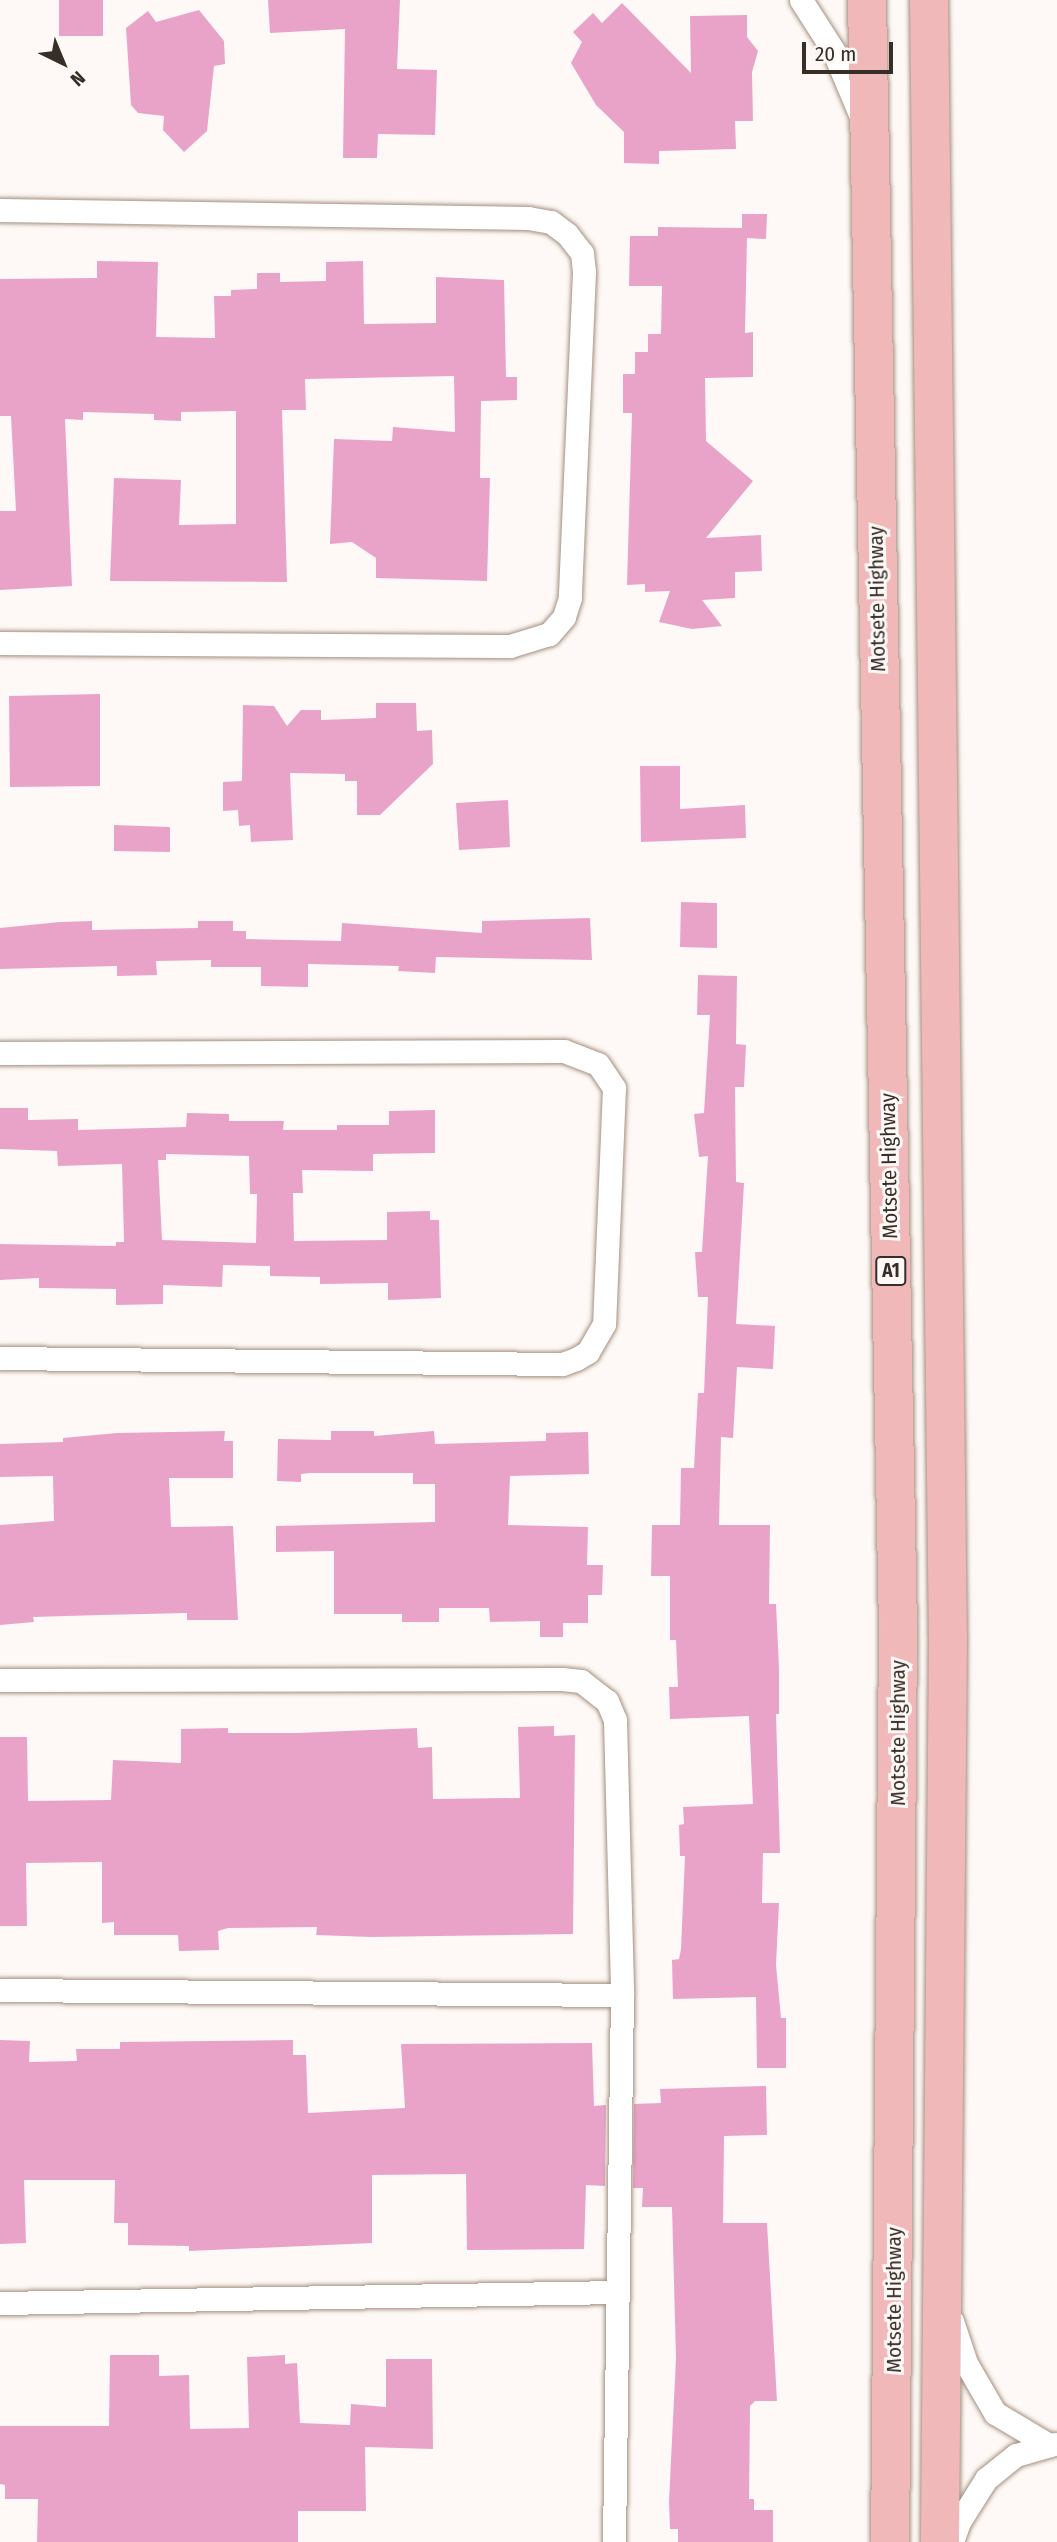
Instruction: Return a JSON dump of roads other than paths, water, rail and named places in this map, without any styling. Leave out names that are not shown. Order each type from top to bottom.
[{"type":"highway","name":"Motsete Highway","points":[[867,0],[867,132],[898,1632],[890,2542]]},
{"type":"highway","points":[[929,0],[948,1637],[940,2542]]},
{"type":"street","points":[[801,0],[834,50],[867,132]]},
{"type":"street","points":[[0,210],[528,218],[551,222],[567,234],[582,253],[584,272],[570,598],[564,617],[549,634],[510,646],[0,643]]},
{"type":"street","points":[[0,1053],[564,1051],[598,1064],[614,1088],[604,1325],[594,1346],[576,1359],[549,1364],[0,1358]]},
{"type":"street","points":[[0,1680],[581,1681],[607,1701],[615,1720],[622,1995],[615,2292],[614,2542]]},
{"type":"street","points":[[0,1990],[622,1995]]},
{"type":"street","points":[[0,2303],[615,2292]]},
{"type":"street","points":[[944,2298],[966,2363],[995,2413],[1052,2444]]},
{"type":"street","points":[[952,2542],[959,2522],[986,2479],[1016,2455],[1052,2444]]}]
